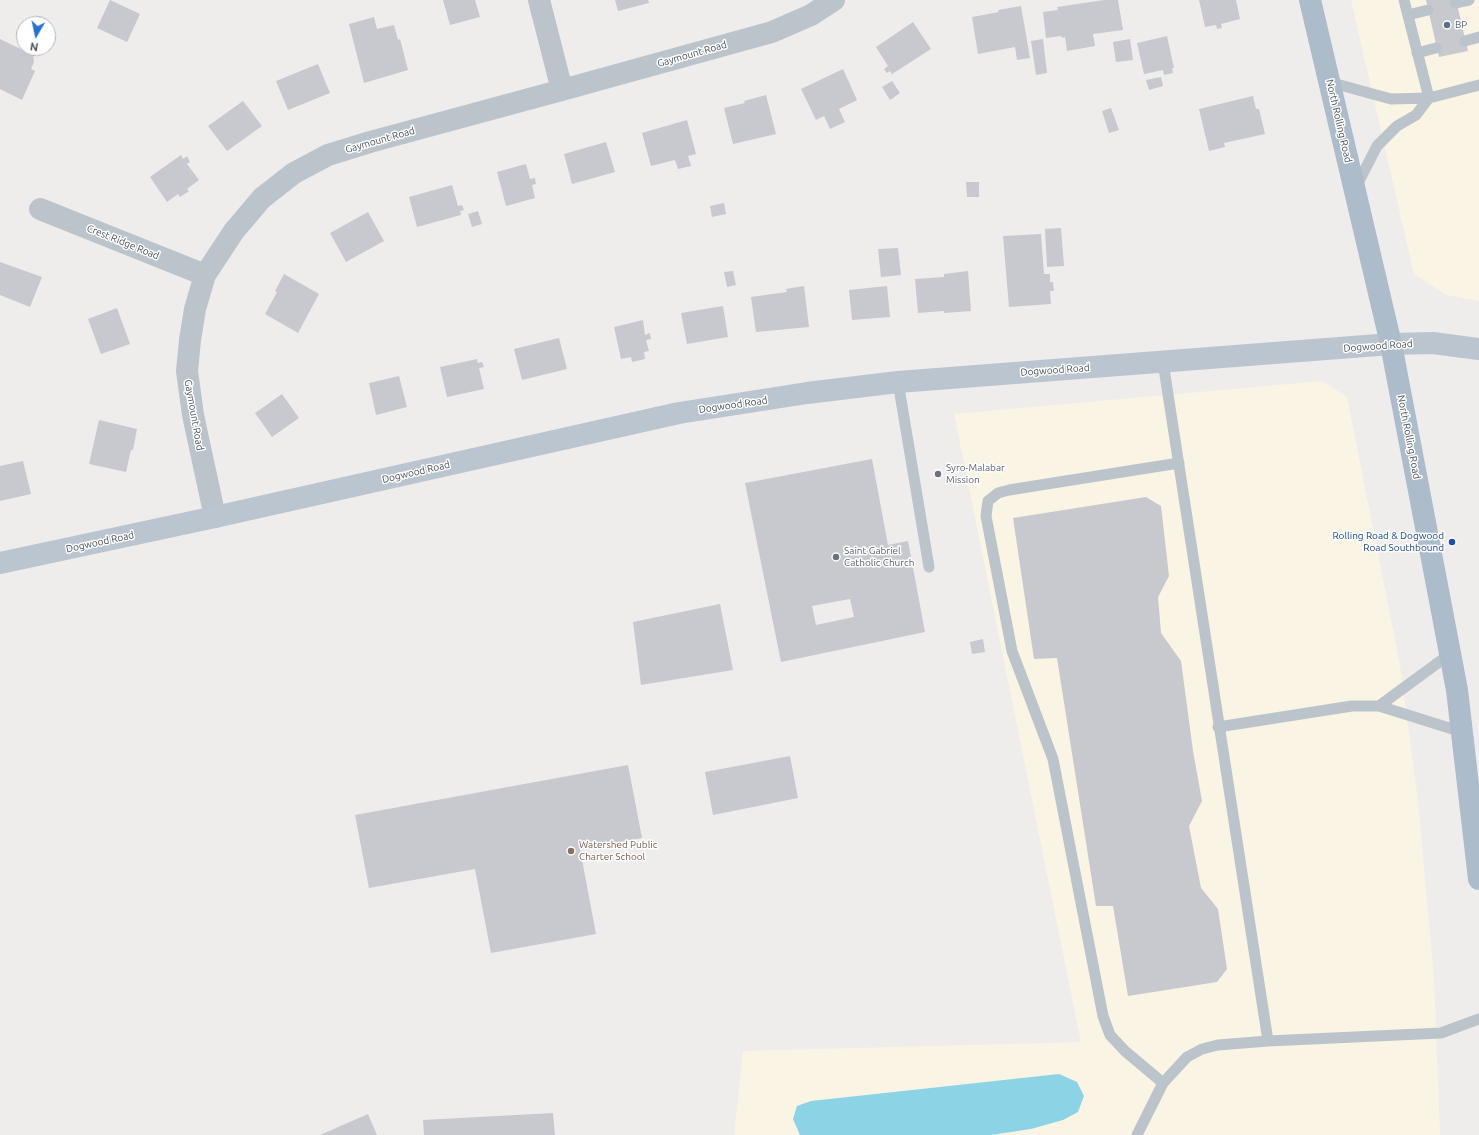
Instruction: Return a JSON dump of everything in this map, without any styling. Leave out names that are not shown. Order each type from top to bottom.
[{"type":"main road","name":"North Rolling Road","points":[[1310,0],[1391,344],[1457,690],[1479,879]]},
{"type":"main road","name":"Dogwood Road","points":[[0,563],[216,518],[679,412],[898,382],[1391,344],[1433,343],[1479,349]]},
{"type":"street","points":[[540,0],[562,90]]},
{"type":"street","name":"Gaymount Road","points":[[216,518],[193,415],[186,371],[195,308],[205,275],[234,231],[262,198],[294,173],[328,155],[370,142],[772,32],[811,15],[834,0]]},
{"type":"street","name":"Crest Ridge Road","points":[[40,209],[205,275]]},
{"type":"lane","points":[[1404,0],[1429,98]]},
{"type":"lane","points":[[1455,3],[1469,0]]},
{"type":"lane","points":[[1408,15],[1428,10]]},
{"type":"lane","points":[[1465,41],[1479,37]]},
{"type":"lane","points":[[1417,53],[1436,48]]},
{"type":"lane","points":[[1329,82],[1391,99],[1429,98],[1479,85]]},
{"type":"lane","points":[[1355,189],[1378,146],[1397,126],[1416,115],[1429,98]]},
{"type":"lane","points":[[1163,362],[1218,727],[1268,1041]]},
{"type":"lane","points":[[898,382],[930,567]]},
{"type":"lane","points":[[1163,1083],[1125,1051],[1110,1035],[1103,1016],[1052,759],[1012,651],[986,516],[988,501],[998,494],[1009,490],[1179,463]]},
{"type":"lane","points":[[1379,706],[1450,654]]},
{"type":"lane","points":[[1218,727],[1352,706],[1379,706],[1462,732]]},
{"type":"lane","points":[[1137,1135],[1163,1083],[1187,1057],[1202,1049],[1218,1045],[1268,1041],[1441,1033],[1479,1019]]},
{"type":"shaded area","points":[[1351,0],[1479,0],[1479,301],[1446,295],[1414,274]]},
{"type":"shaded area","points":[[1322,381],[1347,397],[1400,665],[1418,800],[1434,979],[1440,1135],[734,1135],[743,1051],[1081,1042],[954,414]]},
{"type":"water","points":[[1059,1074],[1077,1082],[1084,1096],[1078,1112],[1063,1120],[1031,1129],[991,1135],[800,1135],[793,1119],[797,1106],[811,1101]]},
{"type":"building","points":[[110,0],[140,14],[127,42],[97,28]]},
{"type":"building","points":[[443,0],[475,0],[480,17],[450,25]]},
{"type":"building","points":[[615,0],[648,0],[649,3],[618,11]]},
{"type":"building","points":[[1104,0],[1118,0],[1123,30],[1093,34],[1095,46],[1067,51],[1065,37],[1062,38],[1061,36],[1046,38],[1043,12],[1058,10],[1057,7]]},
{"type":"building","points":[[1199,0],[1236,0],[1240,19],[1221,24],[1222,28],[1217,29],[1216,25],[1205,27]]},
{"type":"building","name":"BP","points":[[1426,0],[1456,0],[1468,51],[1439,57]]},
{"type":"building","points":[[1021,6],[1030,58],[1017,60],[1015,47],[978,54],[972,17]]},
{"type":"building","points":[[374,17],[377,29],[394,25],[398,40],[400,39],[408,70],[364,83],[349,24]]},
{"type":"building","points":[[913,22],[931,49],[892,74],[890,71],[887,73],[884,69],[888,66],[876,47]]},
{"type":"building","points":[[1167,36],[1174,68],[1172,68],[1173,73],[1164,75],[1163,70],[1144,74],[1137,43]]},
{"type":"building","points":[[0,39],[16,47],[16,56],[33,56],[34,62],[31,69],[35,71],[22,100],[0,89]]},
{"type":"building","points":[[1043,39],[1047,73],[1036,75],[1031,41]]},
{"type":"building","points":[[1130,39],[1133,60],[1116,62],[1113,42]]},
{"type":"building","points":[[318,64],[330,93],[288,110],[276,81]]},
{"type":"building","points":[[843,69],[857,100],[839,109],[845,122],[830,129],[824,116],[816,120],[801,89]]},
{"type":"building","points":[[1161,77],[1163,86],[1149,90],[1146,80]]},
{"type":"building","points":[[892,81],[900,93],[890,100],[882,87]]},
{"type":"building","points":[[766,95],[776,134],[733,144],[724,108],[745,103],[744,101]]},
{"type":"building","points":[[1253,96],[1256,109],[1259,109],[1265,134],[1224,143],[1225,147],[1209,151],[1199,109]]},
{"type":"building","points":[[243,101],[262,126],[227,151],[208,126]]},
{"type":"building","points":[[1111,108],[1119,130],[1109,133],[1102,111]]},
{"type":"building","points":[[687,120],[696,154],[688,156],[691,166],[678,169],[675,160],[651,166],[642,133]]},
{"type":"building","points":[[606,142],[615,172],[572,184],[564,154]]},
{"type":"building","points":[[181,155],[183,159],[187,156],[190,162],[187,164],[199,180],[187,189],[189,191],[180,197],[178,194],[167,202],[150,177]]},
{"type":"building","points":[[526,164],[530,179],[535,178],[536,184],[532,185],[535,198],[506,206],[497,172]]},
{"type":"building","points":[[966,182],[979,182],[979,197],[967,197]]},
{"type":"building","points":[[452,185],[458,206],[462,205],[464,210],[460,211],[461,215],[417,227],[409,197]]},
{"type":"building","points":[[724,203],[726,214],[712,217],[710,206]]},
{"type":"building","points":[[478,211],[482,224],[472,227],[468,214]]},
{"type":"building","points":[[368,212],[384,241],[346,262],[330,233]]},
{"type":"building","points":[[1061,228],[1064,266],[1047,267],[1045,229]]},
{"type":"building","points":[[1041,234],[1044,274],[1050,274],[1050,282],[1053,282],[1054,291],[1050,291],[1051,304],[1009,307],[1003,236]]},
{"type":"building","points":[[898,248],[901,275],[881,277],[878,249]]},
{"type":"building","points":[[0,262],[42,277],[30,307],[0,295]]},
{"type":"building","points":[[733,271],[736,285],[727,287],[724,272]]},
{"type":"building","points":[[968,271],[971,311],[918,313],[915,279],[944,277],[944,274]]},
{"type":"building","points":[[284,274],[319,294],[298,333],[265,314],[277,292],[275,291]]},
{"type":"building","points":[[804,286],[809,327],[756,332],[751,297],[787,292],[786,289]]},
{"type":"building","points":[[887,286],[890,317],[852,320],[849,290]]},
{"type":"building","points":[[723,306],[728,337],[687,344],[681,313]]},
{"type":"building","points":[[117,308],[130,344],[101,354],[88,319]]},
{"type":"building","points":[[643,320],[645,335],[650,333],[651,339],[646,340],[649,351],[644,352],[645,359],[632,362],[631,357],[621,359],[614,327]]},
{"type":"building","points":[[559,338],[567,369],[522,380],[514,349]]},
{"type":"building","points":[[477,359],[478,363],[482,362],[484,367],[479,368],[484,389],[447,397],[440,367]]},
{"type":"building","points":[[399,376],[407,407],[376,415],[369,383]]},
{"type":"building","points":[[282,394],[299,418],[272,437],[255,413]]},
{"type":"building","points":[[99,420],[137,429],[133,450],[131,450],[126,472],[89,464]]},
{"type":"building","name":"Saint Gabriel Catholic Church","points":[[872,459],[888,545],[908,541],[925,632],[781,662],[745,483]],"holes":[[[850,599],[854,617],[816,625],[812,606]]]},
{"type":"building","points":[[23,461],[31,494],[0,501],[0,466]]},
{"type":"building","points":[[1146,497],[1161,506],[1169,576],[1158,597],[1161,633],[1181,661],[1193,751],[1202,801],[1189,826],[1201,888],[1218,909],[1227,969],[1217,982],[1128,996],[1113,906],[1096,906],[1057,658],[1034,659],[1013,518]]},
{"type":"building","points":[[720,604],[733,670],[641,685],[633,622]]},
{"type":"building","points":[[983,639],[985,652],[972,654],[970,642]]},
{"type":"building","points":[[790,756],[798,798],[713,815],[705,772]]},
{"type":"building","name":"Watershed Public Charter School","points":[[628,765],[642,838],[580,849],[596,934],[491,953],[475,869],[369,888],[355,815]]},
{"type":"building","points":[[553,1113],[555,1135],[424,1135],[423,1120]]},
{"type":"building","points":[[368,1114],[377,1135],[320,1135]]},
{"type":"place","name":"BP","points":[[1447,25]]},
{"type":"place","name":"Syro-Malabar Mission","points":[[938,474]]},
{"type":"place","name":"Rolling Road & Dogwood Road Southbound","points":[[1452,542]]},
{"type":"place","name":"Saint Gabriel Catholic Church","points":[[836,557]]},
{"type":"place","name":"Watershed Public Charter School","points":[[571,851]]}]
